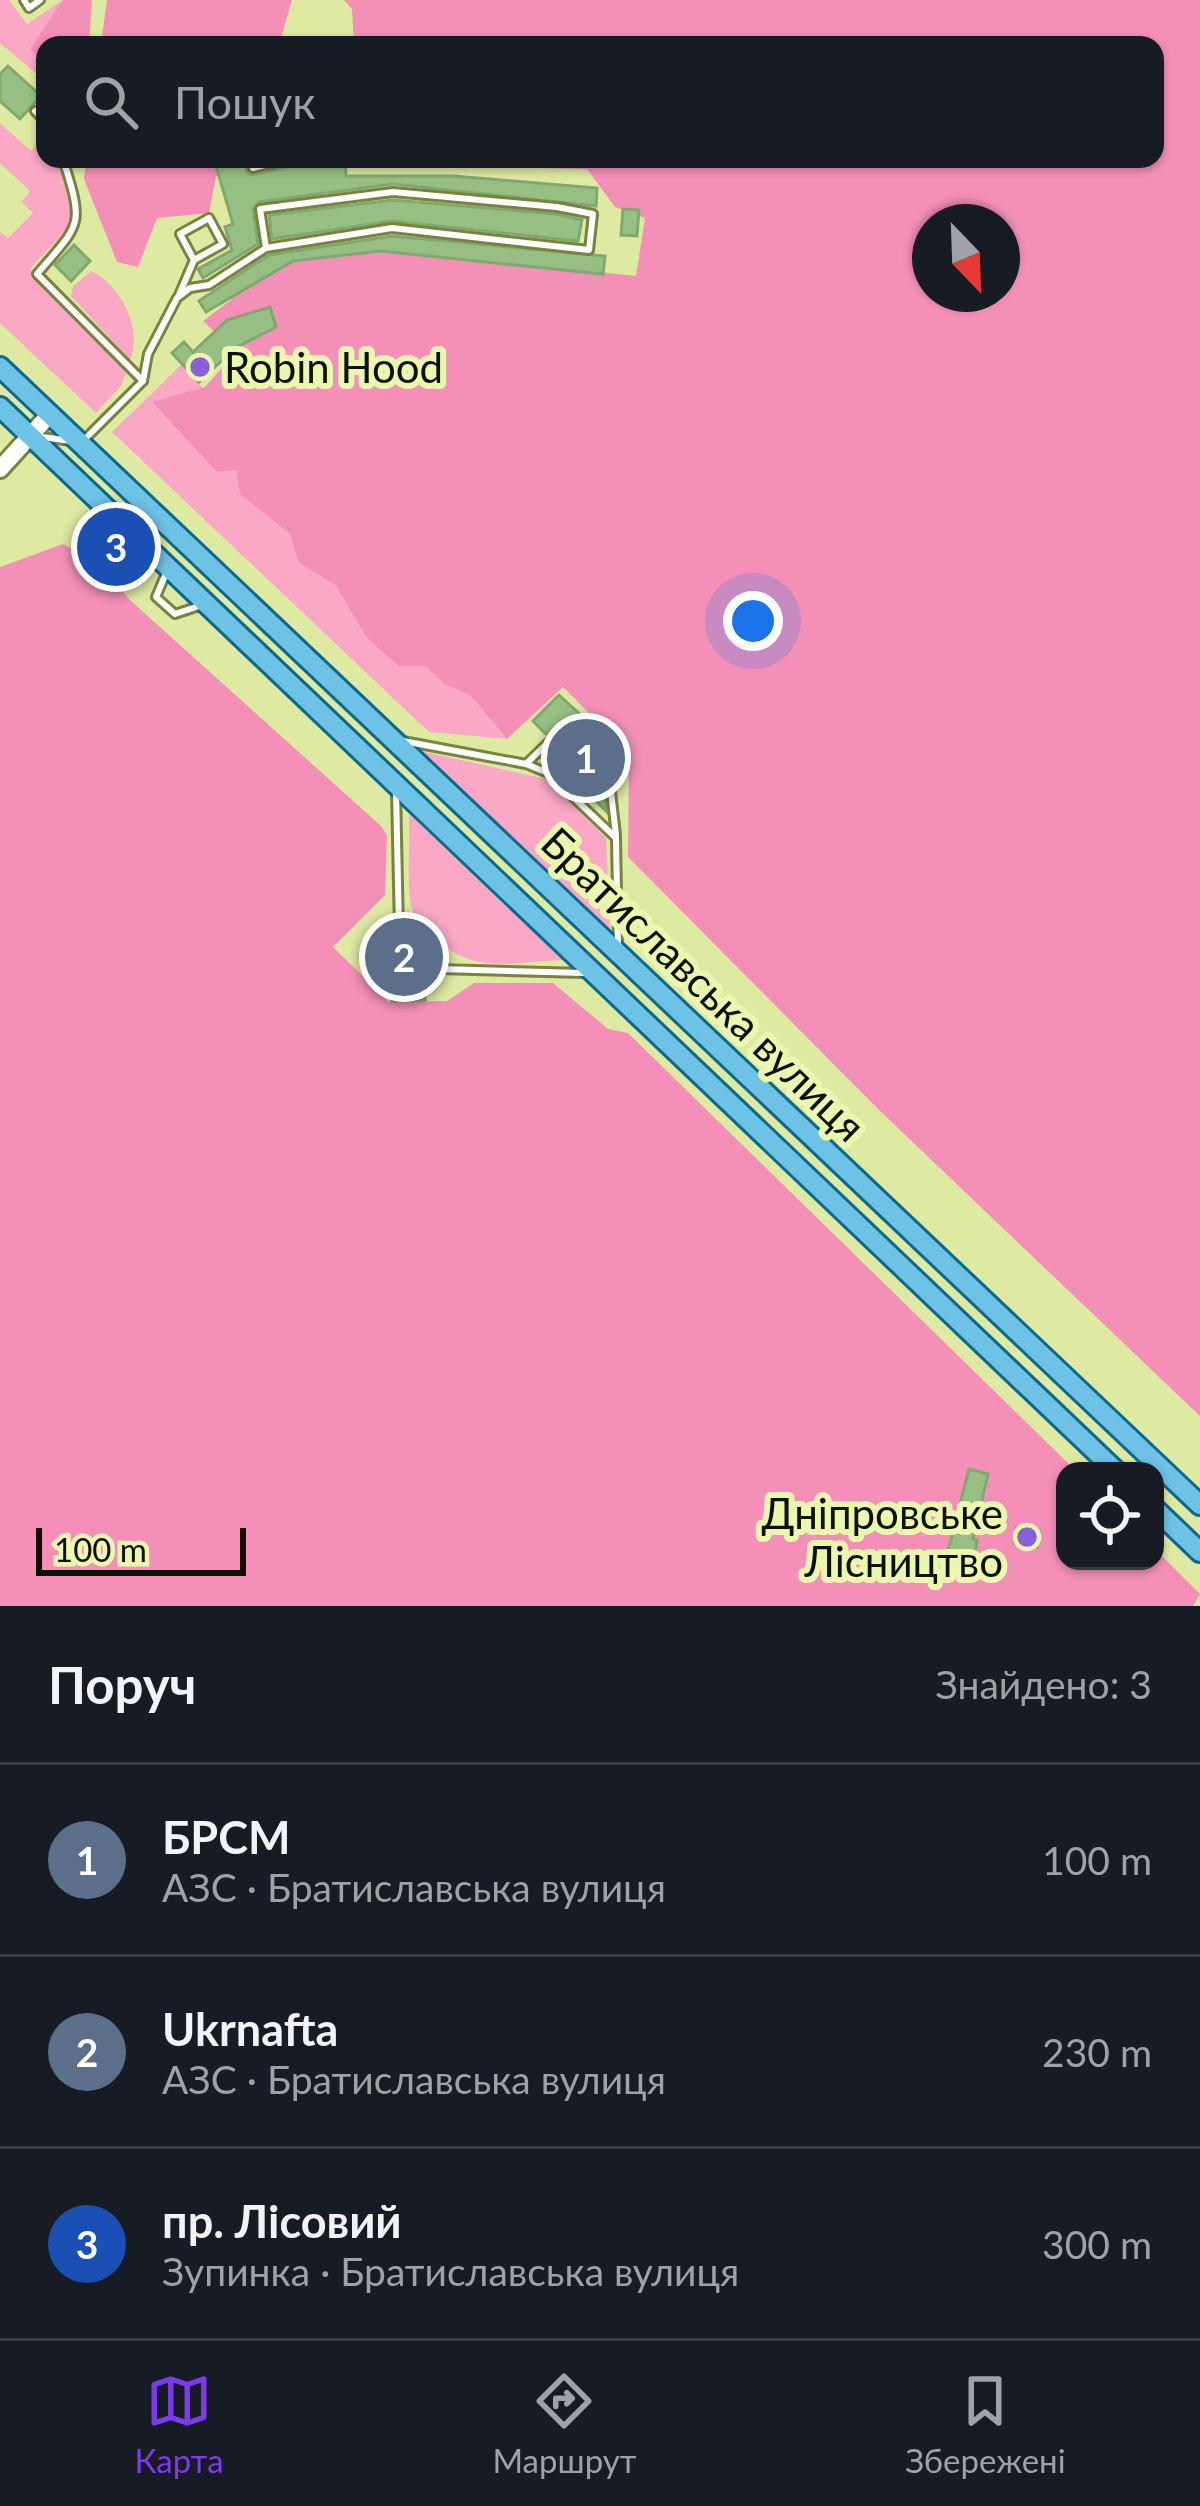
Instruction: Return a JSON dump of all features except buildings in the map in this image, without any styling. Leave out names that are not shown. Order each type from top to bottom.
[{"type":"main road","name":"Братиславська вулиця","points":[[0,368],[1200,1505]]},
{"type":"main road","name":"Братиславська вулиця","points":[[0,407],[1106,1462]]},
{"type":"main road","points":[[1164,1518],[1200,1552]]},
{"type":"street","points":[[0,470],[50,414]]},
{"type":"lane","points":[[24,0],[29,8],[40,0]]},
{"type":"lane","points":[[66,168],[79,210],[74,231],[37,274],[143,381]]},
{"type":"lane","points":[[177,298],[190,288],[209,285],[266,248],[392,228],[589,250],[593,214],[393,192],[315,200],[260,208],[266,248]]},
{"type":"lane","points":[[30,436],[81,443],[143,381],[148,354],[194,260],[223,244],[209,218],[180,234],[194,260]]},
{"type":"lane","points":[[168,567],[156,597],[175,614],[206,604]]},
{"type":"lane","points":[[526,764],[558,733],[610,783],[618,951]]},
{"type":"lane","points":[[396,739],[526,764],[548,773],[616,838]]},
{"type":"lane","points":[[396,786],[399,930],[439,969],[593,974]]},
{"type":"shaded area","points":[[0,0],[9,0],[27,24],[63,0],[31,49],[36,54],[36,73],[0,43]]},
{"type":"shaded area","points":[[63,0],[92,0],[90,36],[39,36]]},
{"type":"shaded area","points":[[107,0],[292,0],[282,36],[102,36]]},
{"type":"shaded area","points":[[344,0],[1200,0],[1200,1416],[880,1111],[628,857],[629,753],[563,687],[507,739],[470,695],[444,684],[425,666],[399,666],[366,637],[336,586],[298,562],[290,534],[240,494],[236,470],[217,472],[152,402],[205,387],[236,352],[203,321],[281,262],[377,248],[636,276],[645,218],[615,207],[587,169],[536,168],[1164,168],[1164,36],[354,36],[352,9]]},
{"type":"shaded area","points":[[0,123],[31,151],[36,146],[36,168],[61,168],[71,220],[30,269],[127,371],[121,386],[96,413],[0,323],[0,232],[8,238],[33,213],[22,202],[30,191],[0,163]]},
{"type":"shaded area","points":[[86,168],[228,168],[216,177],[209,213],[157,218],[138,267],[117,262],[84,179]]},
{"type":"shaded area","points":[[91,271],[112,286],[127,309],[134,335],[130,360],[71,296],[73,287]]},
{"type":"shaded area","points":[[181,365],[203,388],[153,403],[217,472],[236,469],[241,494],[290,534],[298,562],[336,586],[366,637],[470,695],[507,739],[429,732],[112,432]]},
{"type":"shaded area","points":[[63,544],[94,561],[131,601],[381,826],[387,835],[385,895],[333,947],[389,1002],[447,1001],[474,983],[553,983],[608,1029],[628,1033],[1067,1462],[1056,1462],[1056,1570],[1164,1570],[1164,1558],[1200,1594],[1193,1606],[0,1606],[0,567]]},
{"type":"shaded area","points":[[420,751],[550,780],[606,838],[610,931]]},
{"type":"shaded area","points":[[409,814],[563,960],[475,961],[445,947],[429,933],[410,901]]},
{"type":"place","name":"Robin Hood","points":[[200,367]]},
{"type":"place","name":"пр. Лісовий","points":[[116,547]]},
{"type":"place","name":"БРСМ","points":[[586,758]]},
{"type":"place","name":"Ukrnafta","points":[[404,957]]},
{"type":"place","name":"Дніпровське Лісництво","points":[[1027,1537]]}]
